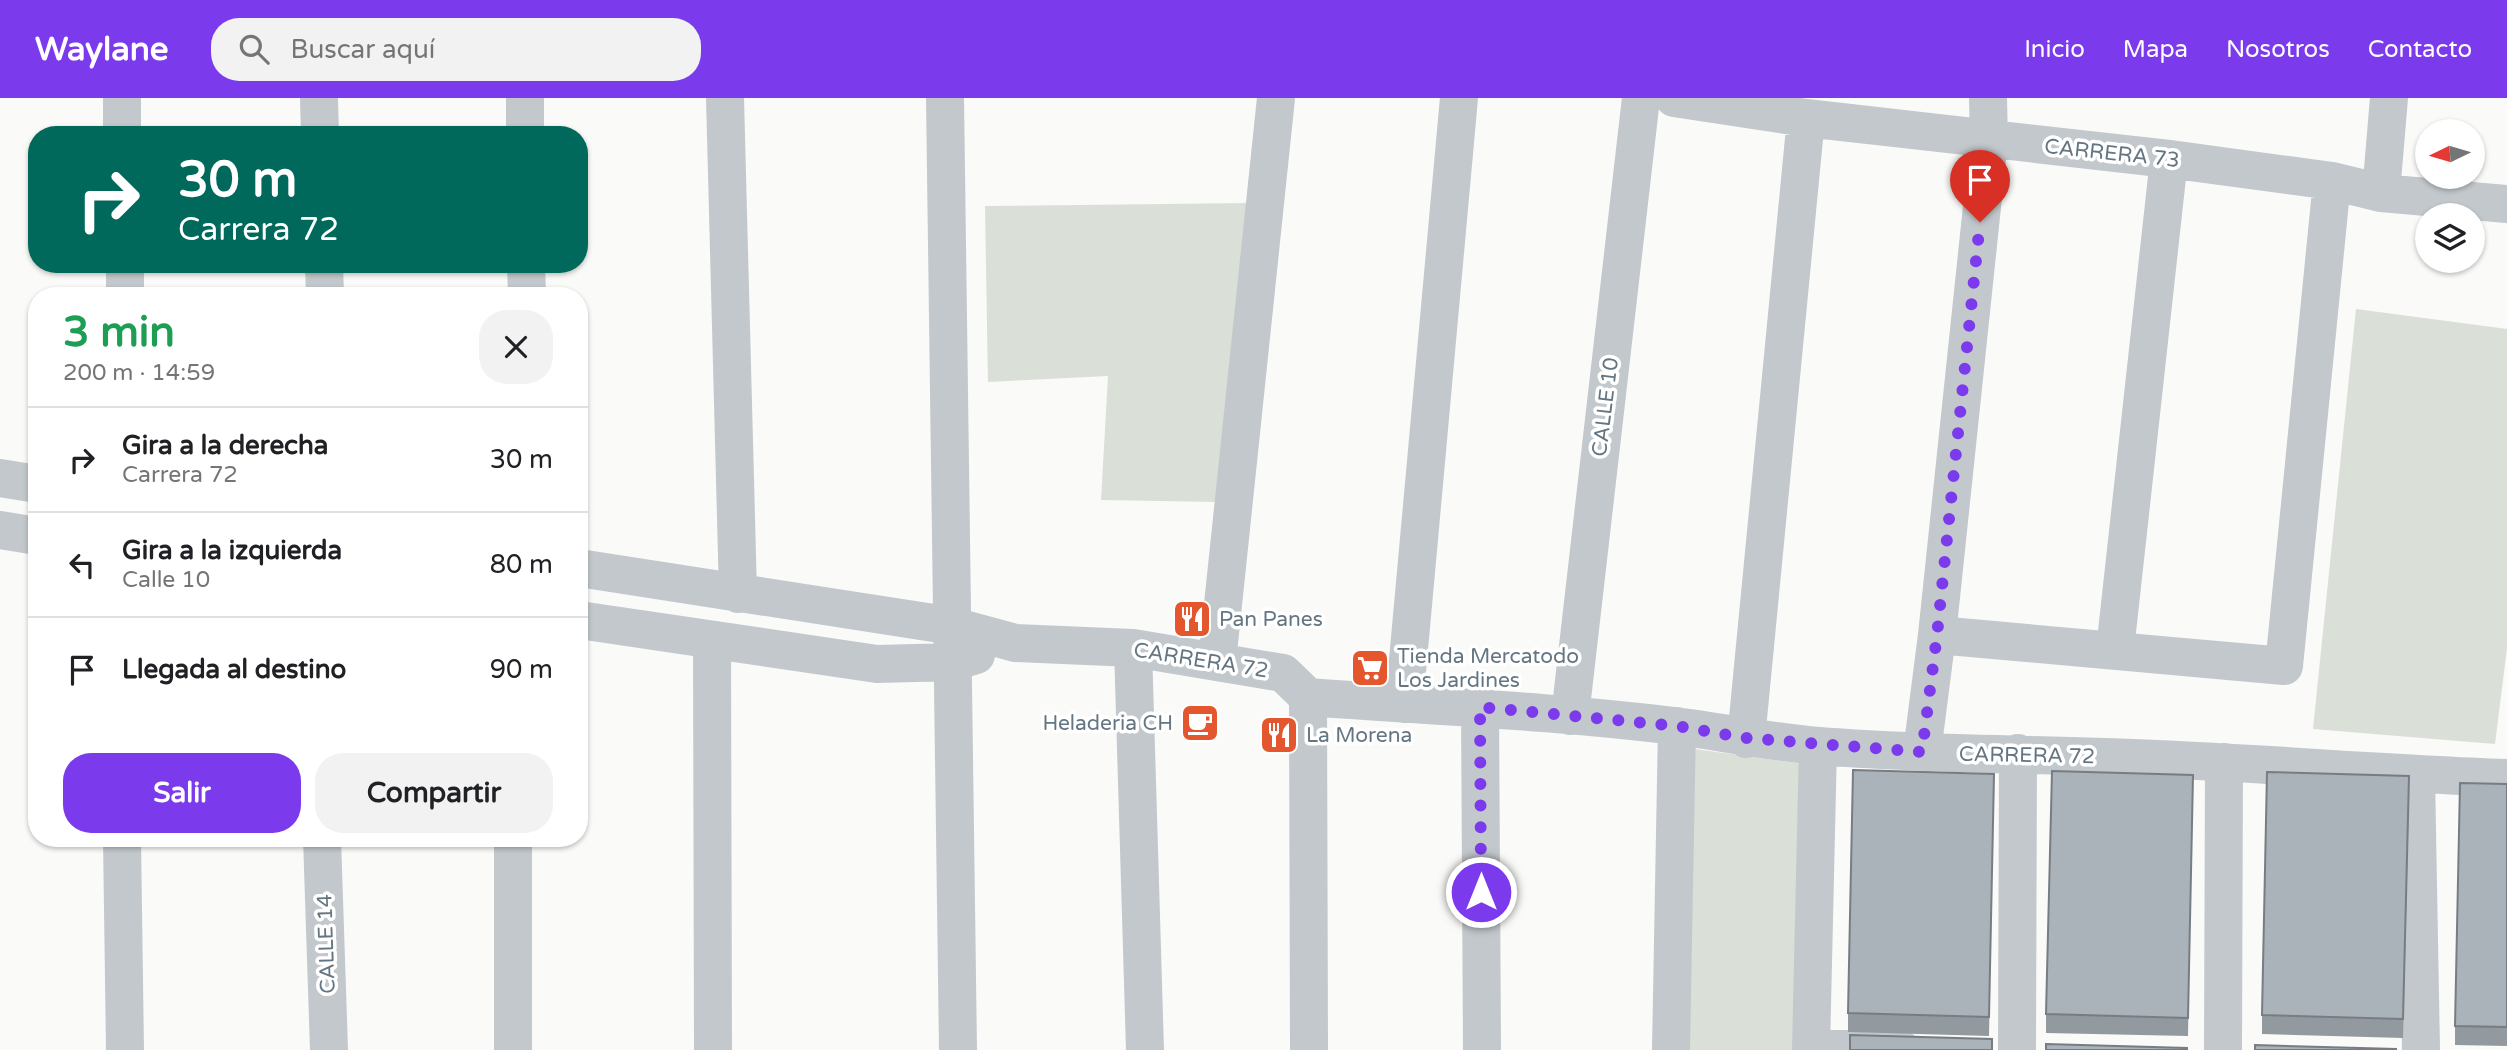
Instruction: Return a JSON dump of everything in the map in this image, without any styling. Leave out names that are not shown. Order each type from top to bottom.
[{"type":"street","points":[[122,98],[122,126]]},
{"type":"street","points":[[319,98],[320,126]]},
{"type":"street","points":[[525,98],[525,126]]},
{"type":"street","points":[[725,98],[738,594]]},
{"type":"street","points":[[945,98],[958,1050]]},
{"type":"street","points":[[1217,662],[1276,98]]},
{"type":"street","points":[[1404,704],[1459,98]]},
{"type":"street","name":"CALLE 10","points":[[1570,716],[1641,98]]},
{"type":"street","name":"CARRERA 73","points":[[1674,98],[1806,118],[2169,159],[2332,181],[2381,193],[2507,204]]},
{"type":"street","points":[[1922,752],[1937,635],[1989,140],[1988,98]]},
{"type":"street","points":[[2381,193],[2389,98]]},
{"type":"street","points":[[1746,738],[1806,118]]},
{"type":"street","points":[[2115,650],[2169,159]]},
{"type":"street","points":[[1937,635],[2284,666],[2332,181]]},
{"type":"street","points":[[0,478],[28,483]]},
{"type":"street","points":[[0,530],[28,535]]},
{"type":"street","name":"CARRERA 72","points":[[588,569],[738,594],[953,644]]},
{"type":"street","name":"CARRERA 72","points":[[588,621],[877,664],[953,644],[1015,643],[1133,648],[1283,673],[1308,697],[1480,707],[1677,726],[1746,738],[1818,746],[2224,762],[2416,775],[2507,778]]},
{"type":"street","points":[[712,641],[713,1050]]},
{"type":"street","points":[[1133,648],[1145,1050]]},
{"type":"street","points":[[1308,697],[1309,1050]]},
{"type":"street","points":[[1480,707],[1482,1050]]},
{"type":"street","points":[[1671,1050],[1677,726]]},
{"type":"street","points":[[1818,746],[1811,1049],[1935,1049]]},
{"type":"street","points":[[2017,1049],[2018,753]]},
{"type":"street","points":[[2223,1050],[2224,762]]},
{"type":"street","points":[[2416,775],[2421,1050]]},
{"type":"street","points":[[122,847],[125,1050]]},
{"type":"street","name":"CALLE 14","points":[[323,847],[329,1050]]},
{"type":"street","points":[[513,847],[513,1050]]},
{"type":"shaded area","points":[[1250,203],[1220,502],[1101,500],[1108,376],[988,382],[985,206]]},
{"type":"shaded area","points":[[2356,309],[2507,329],[2507,648],[2495,744],[2313,729]]},
{"type":"shaded area","points":[[1695,749],[1810,765],[1799,1050],[1687,1050]]},
{"type":"building","points":[[1853,770],[1994,774],[1989,1017],[1848,1013]]},
{"type":"building","points":[[2052,771],[2193,775],[2188,1018],[2046,1014]]},
{"type":"building","points":[[2267,772],[2409,776],[2403,1019],[2262,1015]]},
{"type":"building","points":[[2460,783],[2507,784],[2507,1027],[2455,1026]]},
{"type":"building","points":[[1850,1035],[1992,1039],[1992,1050],[1850,1050]]},
{"type":"building","points":[[2046,1044],[2187,1048],[2187,1050],[2046,1050]]},
{"type":"building","points":[[2255,1045],[2396,1049],[2396,1050],[2255,1050]]},
{"type":"place","name":"Pan Panes","points":[[1192,619]]},
{"type":"place","name":"Tienda Mercatodo Los Jardines","points":[[1370,668]]},
{"type":"place","name":"Heladeria CH","points":[[1200,723]]},
{"type":"place","name":"La Morena","points":[[1279,735]]},
{"type":"route","points":[[1481,892],[1480,707],[1677,726],[1746,738],[1818,746],[1922,752],[1937,635],[1980,222]]}]
